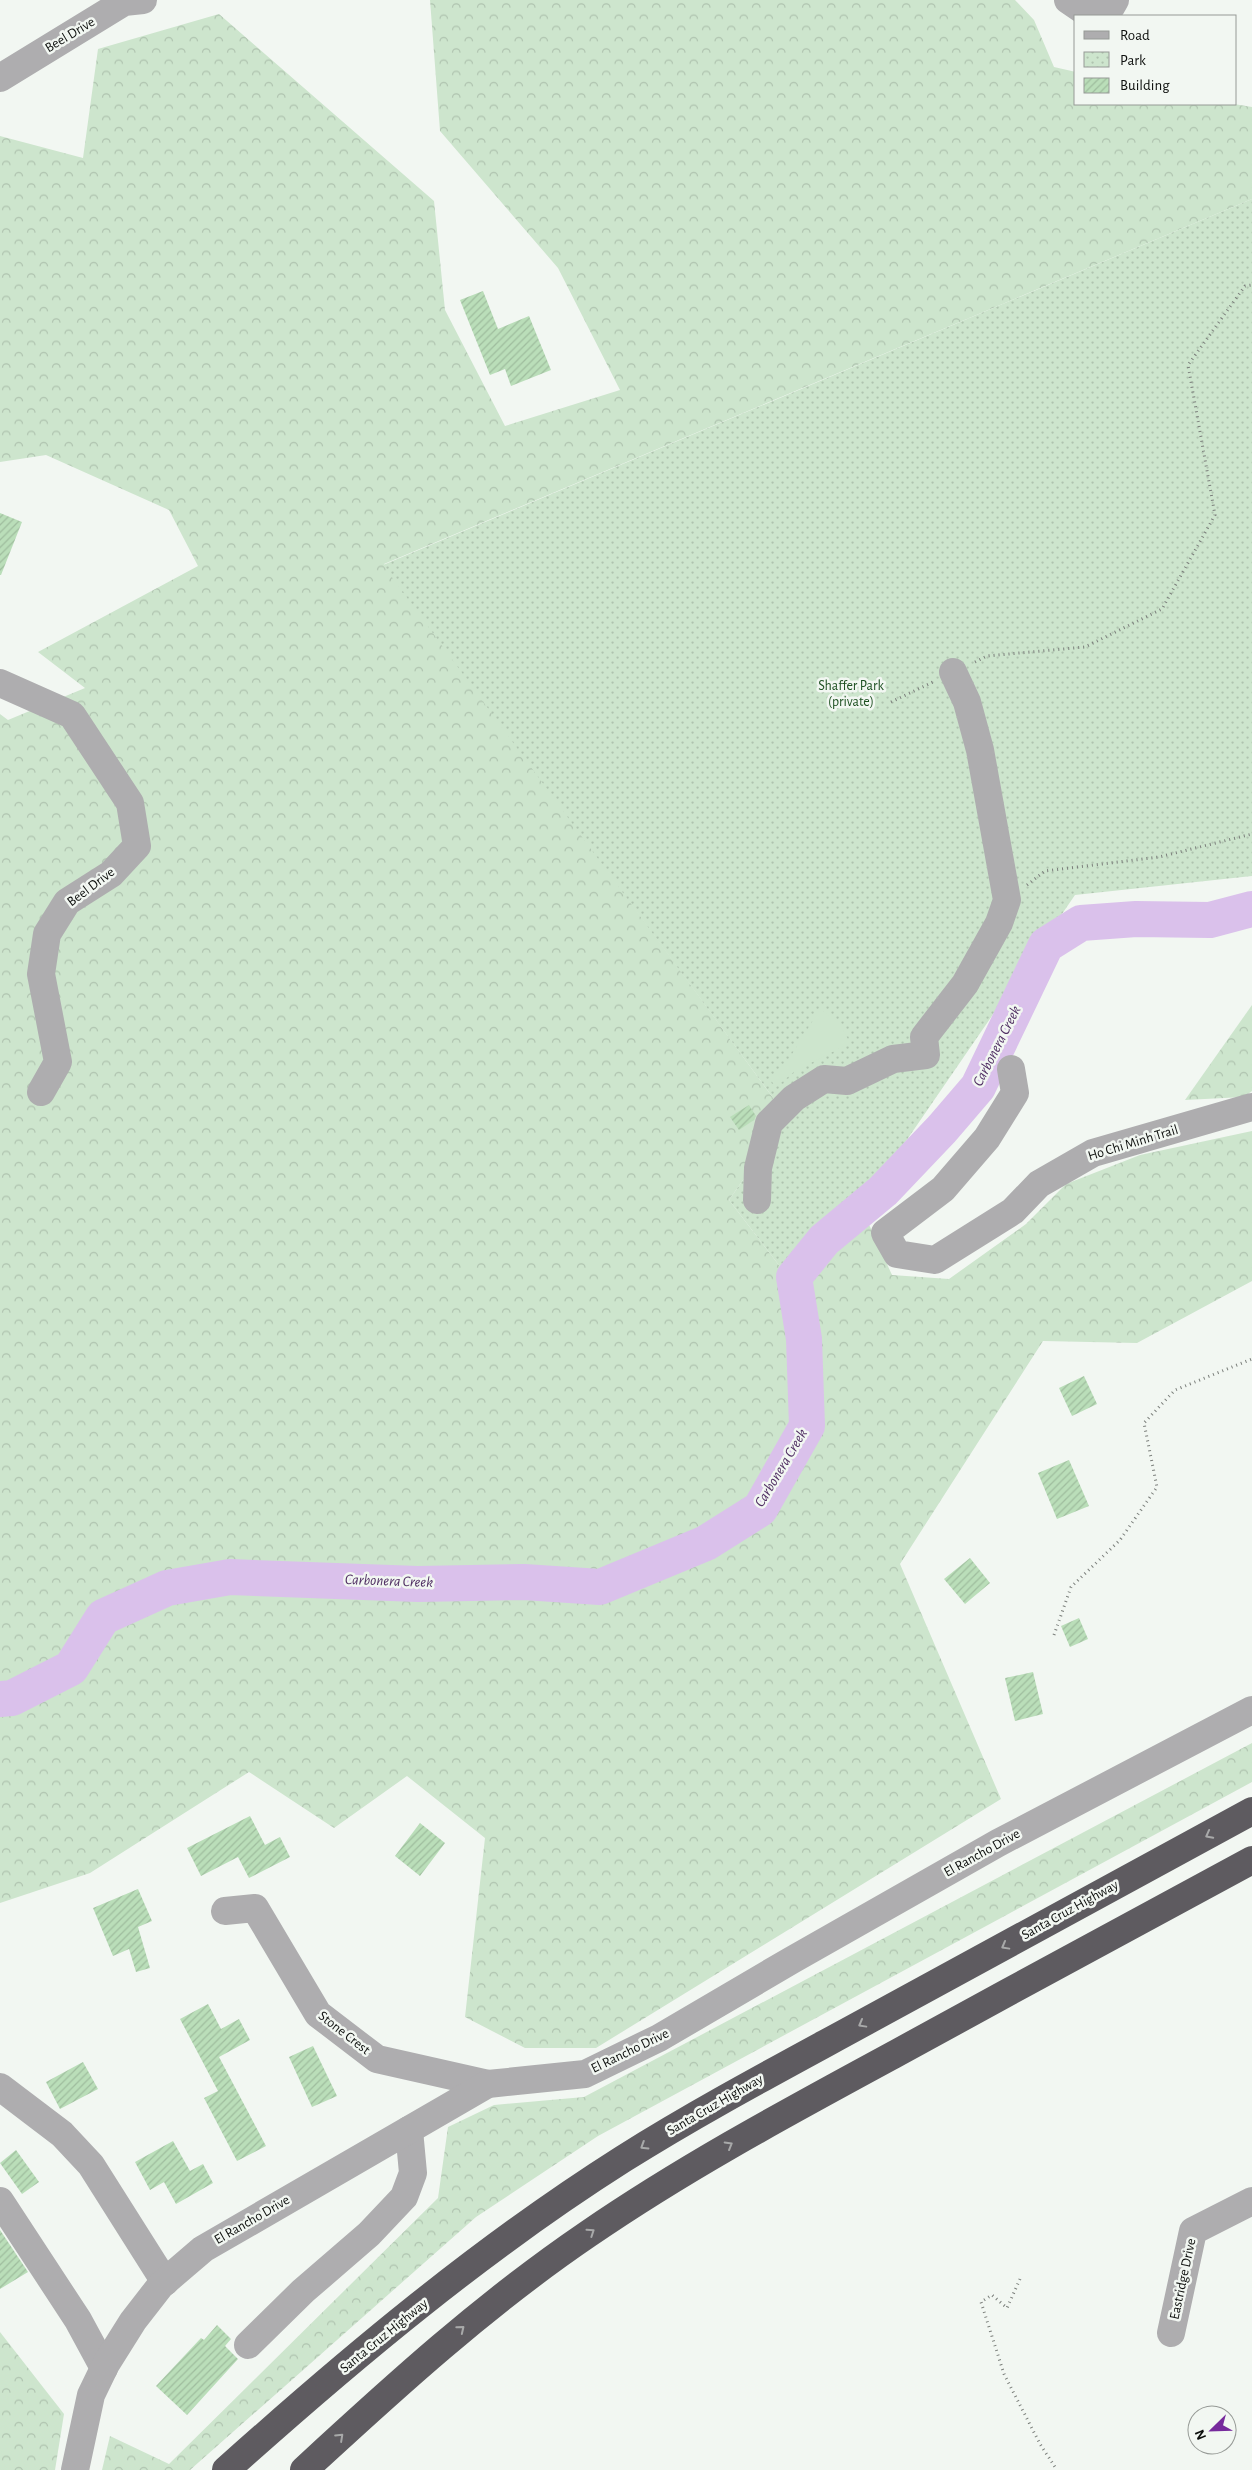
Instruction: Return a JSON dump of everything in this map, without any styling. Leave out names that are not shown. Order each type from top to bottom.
[{"type":"highway","name":"Santa Cruz Highway","points":[[226,2470],[313,2394],[432,2297],[542,2214],[622,2159],[740,2090],[1252,1812]]},
{"type":"highway","points":[[304,2470],[414,2369],[482,2311],[559,2254],[633,2204],[700,2162],[780,2117],[1252,1860]]},
{"type":"street","name":"Beel Drive","points":[[0,78],[124,2],[143,0]]},
{"type":"street","points":[[1068,0],[1090,14],[1111,7],[1114,0]]},
{"type":"street","points":[[757,1200],[758,1168],[770,1123],[794,1098],[824,1079],[847,1081],[893,1059],[926,1055],[924,1038],[965,984],[998,922],[1007,900],[980,750],[967,702],[953,672]]},
{"type":"street","name":"Beel Drive","points":[[0,683],[72,715],[130,803],[137,846],[111,874],[66,902],[47,934],[41,974],[58,1062],[41,1092]]},
{"type":"street","name":"Ho Chi Minh Trail","points":[[1011,1069],[1015,1093],[987,1138],[943,1189],[886,1233],[897,1254],[935,1260],[1013,1211],[1039,1184],[1093,1153],[1252,1107]]},
{"type":"street","name":"El Rancho Drive","points":[[75,2470],[90,2395],[104,2368],[133,2321],[165,2282],[203,2249],[488,2084],[585,2074],[659,2038],[998,1843],[1252,1710]]},
{"type":"street","name":"Stone Crest","points":[[225,1911],[255,1908],[318,2014],[378,2059],[488,2084]]},
{"type":"street","points":[[0,2087],[62,2134],[91,2165],[165,2282]]},
{"type":"street","points":[[248,2345],[303,2291],[369,2234],[404,2197],[413,2173],[409,2130]]},
{"type":"street","points":[[0,2201],[78,2320],[104,2368]]},
{"type":"street","name":"Eastridge Drive","points":[[1171,2333],[1193,2231],[1252,2202]]},
{"type":"path","points":[[891,702],[987,656],[1085,648],[1162,610],[1214,515],[1188,365],[1245,286],[1252,285]]},
{"type":"path","points":[[1007,900],[1045,871],[1159,857],[1252,834]]},
{"type":"path","points":[[1054,1635],[1070,1587],[1120,1540],[1157,1487],[1144,1423],[1175,1390],[1252,1359]]},
{"type":"path","points":[[1020,2279],[1007,2308],[992,2295],[981,2302],[1004,2374],[1056,2470]]},
{"type":"green space","points":[[430,0],[1015,0],[1034,20],[1054,67],[1074,72],[1074,105],[1237,104],[1252,107],[1252,199],[384,564],[787,1117],[729,1200],[801,1294],[861,1207],[892,1275],[949,1279],[1026,1224],[1066,1184],[1140,1155],[1252,1131],[1252,1281],[1137,1343],[1043,1341],[900,1564],[1001,1799],[596,2048],[525,2048],[465,2017],[485,1838],[407,1776],[334,1828],[249,1772],[90,1873],[0,1903],[0,714],[8,720],[85,688],[38,652],[198,566],[169,510],[46,455],[0,462],[0,136],[83,158],[98,49],[219,14],[434,201],[445,310],[505,426],[620,390],[558,268],[440,131]]},
{"type":"green space","name":"Shaffer Park (private)","points":[[1252,199],[1252,876],[1075,895],[801,1294],[729,1200],[787,1117],[383,565]]},
{"type":"green space","points":[[1252,1005],[1252,1091],[1244,1097],[1185,1100]]},
{"type":"green space","points":[[820,1009],[839,1022],[850,1043],[795,1071],[776,1087],[769,1078],[787,1062]]},
{"type":"green space","points":[[1252,1743],[1252,1782],[598,2136],[476,2217],[190,2470],[102,2470],[110,2436],[169,2464],[438,2198],[448,2127],[494,2105],[584,2097]]},
{"type":"green space","points":[[0,2332],[64,2414],[55,2470],[0,2470]]},
{"type":"building","points":[[483,291],[498,329],[529,316],[551,370],[511,386],[505,369],[490,375],[460,300]]},
{"type":"building","points":[[0,513],[22,522],[1,575],[0,575]]},
{"type":"building","points":[[749,1105],[756,1116],[754,1120],[739,1130],[730,1117]]},
{"type":"building","points":[[1084,1376],[1097,1404],[1072,1416],[1059,1388]]},
{"type":"building","points":[[1069,1460],[1089,1506],[1057,1519],[1038,1473]]},
{"type":"building","points":[[970,1558],[990,1583],[965,1604],[944,1579]]},
{"type":"building","points":[[1079,1618],[1088,1639],[1070,1647],[1061,1626]]},
{"type":"building","points":[[1033,1672],[1043,1714],[1015,1721],[1005,1678]]},
{"type":"building","points":[[250,1816],[265,1845],[280,1837],[290,1857],[249,1878],[238,1857],[201,1876],[187,1848]]},
{"type":"building","points":[[420,1823],[445,1843],[420,1876],[395,1856]]},
{"type":"building","points":[[138,1889],[152,1921],[138,1927],[150,1968],[136,1972],[129,1949],[113,1956],[93,1908]]},
{"type":"building","points":[[208,2004],[221,2029],[239,2019],[250,2040],[219,2057],[266,2146],[237,2161],[204,2098],[218,2091],[180,2019]]},
{"type":"building","points":[[313,2046],[337,2096],[312,2107],[289,2057]]},
{"type":"building","points":[[83,2062],[98,2089],[60,2109],[46,2082]]},
{"type":"building","points":[[173,2141],[190,2171],[203,2164],[213,2183],[176,2204],[164,2182],[150,2190],[135,2162]]},
{"type":"building","points":[[16,2150],[39,2182],[22,2194],[0,2163]]},
{"type":"building","points":[[0,2230],[28,2272],[0,2289]]},
{"type":"building","points":[[217,2325],[231,2339],[225,2346],[238,2359],[187,2415],[156,2386],[201,2338],[204,2340]]},
{"type":"waterway","name":"Carbonera Creek","points":[[0,1699],[12,1698],[71,1668],[103,1617],[167,1588],[230,1577],[418,1584],[524,1582],[600,1587],[706,1543],[760,1509],[807,1426],[804,1339],[794,1277],[824,1240],[883,1191],[942,1129],[978,1087],[1046,945],[1081,923],[1136,919],[1210,920],[1252,909]]}]
